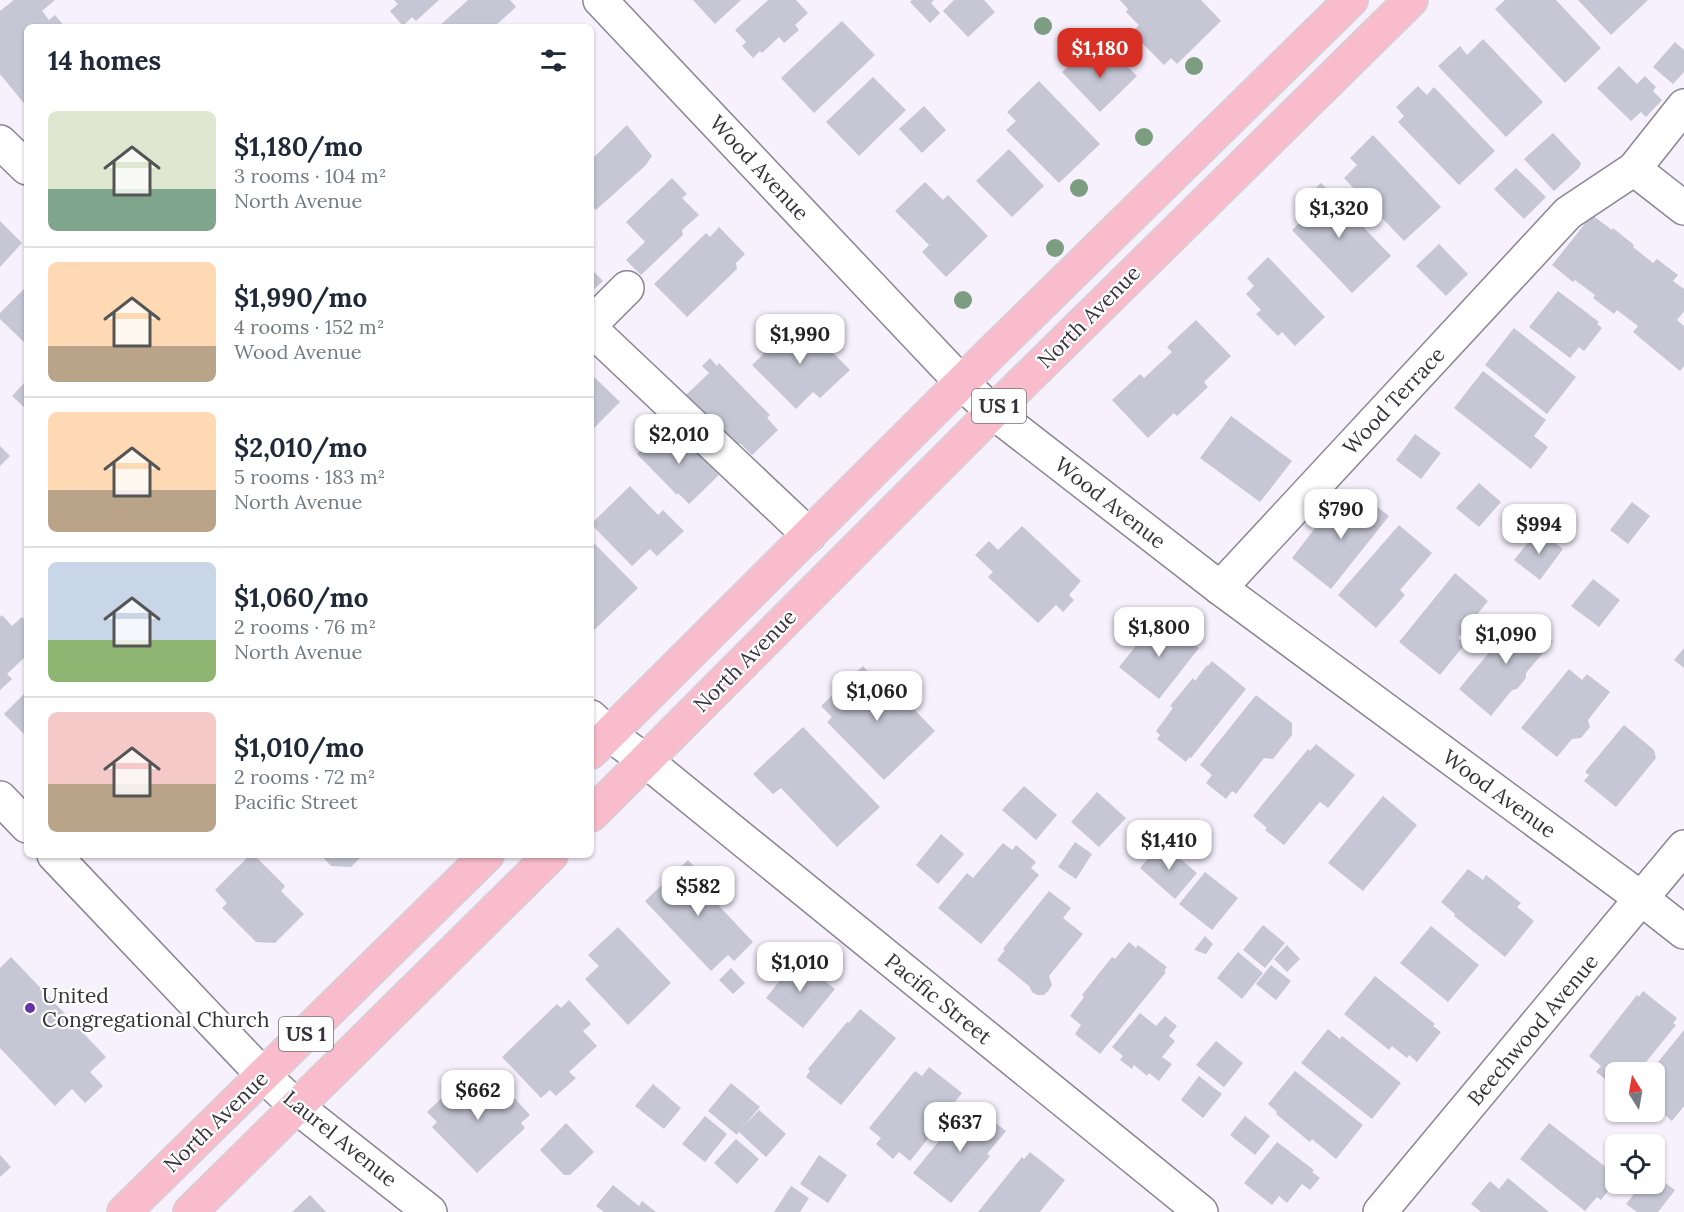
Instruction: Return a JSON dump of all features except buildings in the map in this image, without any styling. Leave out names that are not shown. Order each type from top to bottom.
[{"type":"main road","name":"North Avenue","points":[[597,735],[808,535],[1351,0]]},
{"type":"main road","name":"North Avenue","points":[[594,812],[993,412],[1411,0]]},
{"type":"main road","name":"North Avenue","points":[[124,1212],[484,858]]},
{"type":"main road","name":"US 1","points":[[189,1212],[548,858]]},
{"type":"street","name":"Wood Avenue","points":[[600,0],[961,382],[993,412],[1220,588],[1684,932]]},
{"type":"street","name":"Wood Terrace","points":[[1220,588],[1568,213],[1634,169],[1684,106]]},
{"type":"street","points":[[0,142],[24,165]]},
{"type":"street","points":[[1634,169],[1684,208]]},
{"type":"street","points":[[594,321],[627,288]]},
{"type":"street","points":[[594,332],[808,535]]},
{"type":"street","name":"Pacific Street","points":[[597,735],[646,761],[1201,1212]]},
{"type":"street","points":[[0,798],[24,823]]},
{"type":"street","name":"Beechwood Avenue","points":[[1380,1212],[1684,847]]},
{"type":"street","name":"Laurel Avenue","points":[[57,858],[263,1075],[297,1107],[430,1212]]},
{"type":"place","name":"United Congregational Church","points":[[30,1008]]}]
